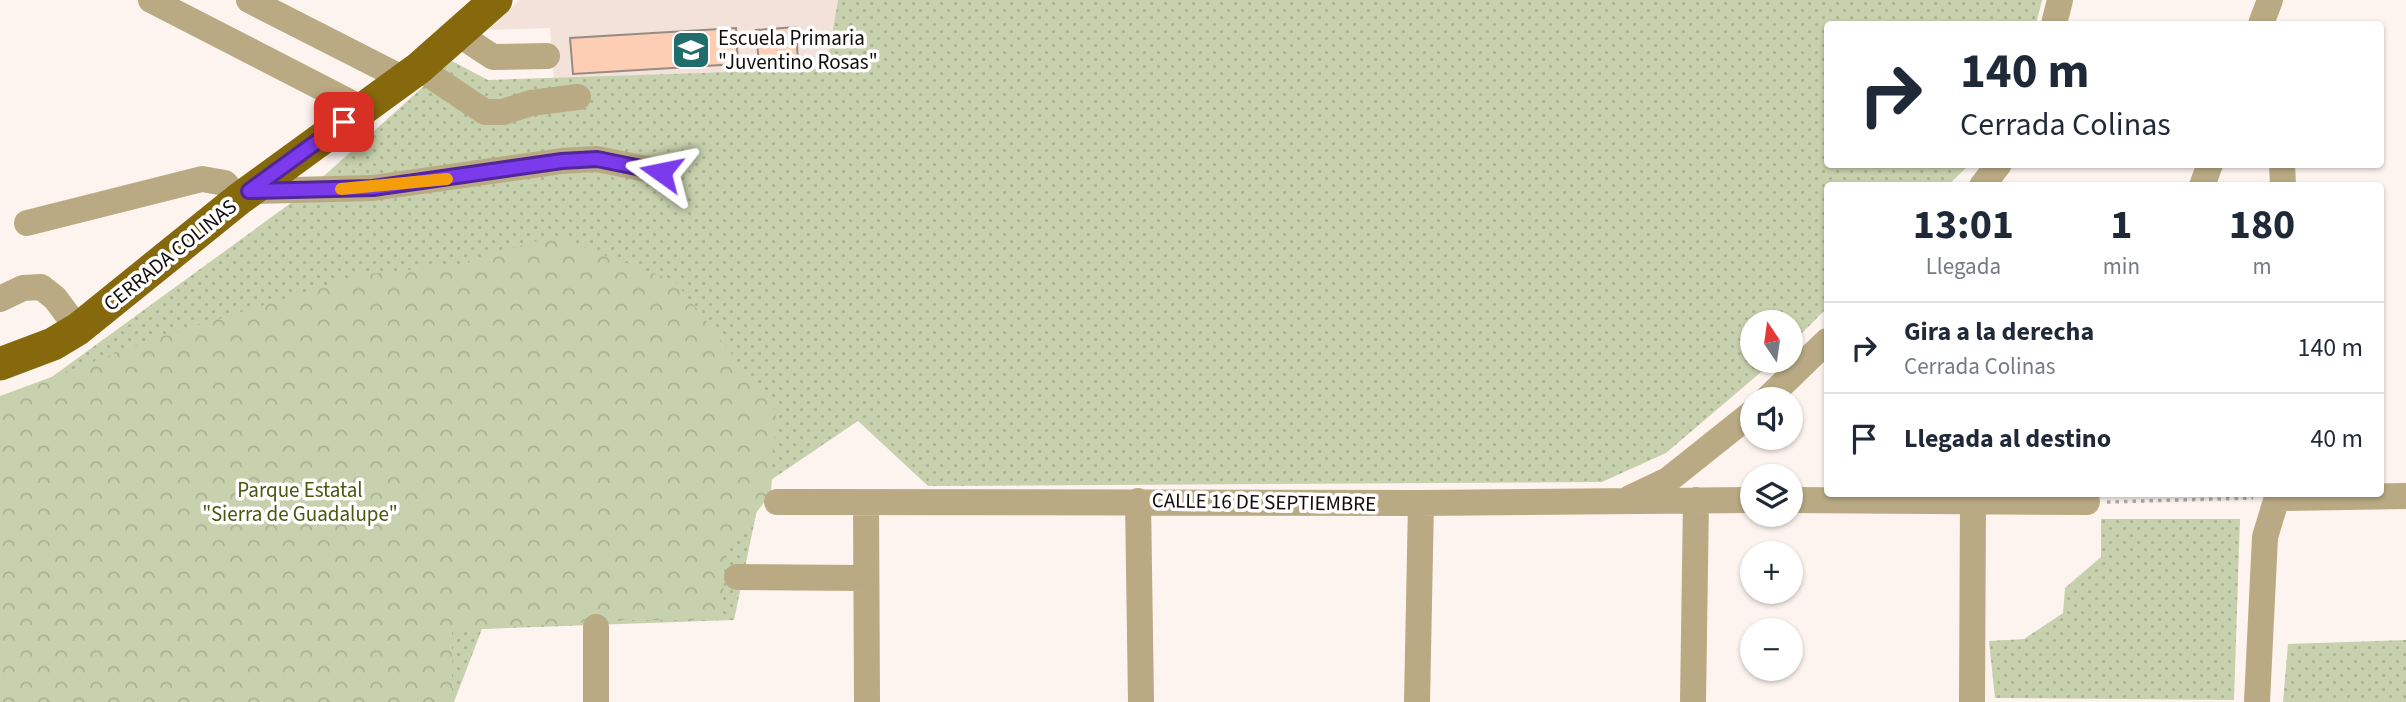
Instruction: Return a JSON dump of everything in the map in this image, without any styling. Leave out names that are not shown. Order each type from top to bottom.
[{"type":"main road","name":"CERRADA COLINAS","points":[[0,364],[53,344],[78,329],[244,195],[412,74],[496,0]]},
{"type":"street","points":[[151,0],[363,109]]},
{"type":"street","points":[[249,0],[412,74],[485,112],[503,112],[531,103],[578,97]]},
{"type":"street","points":[[2055,21],[2060,0]]},
{"type":"street","points":[[2262,21],[2270,0]]},
{"type":"street","points":[[2280,0],[2280,21]]},
{"type":"street","points":[[458,34],[493,57],[547,57]]},
{"type":"street","points":[[27,223],[202,179],[225,183],[244,195],[373,188],[562,161],[597,159],[661,172]]},
{"type":"street","points":[[0,299],[23,288],[41,287],[55,298],[78,329]]},
{"type":"street","points":[[1779,387],[1824,344]]},
{"type":"street","points":[[1623,502],[1668,480],[1740,423]]},
{"type":"street","points":[[2384,496],[2406,496]]},
{"type":"street","points":[[2257,702],[2265,537],[2278,497]]},
{"type":"street","points":[[1138,500],[1141,702]]},
{"type":"street","name":"CALLE 16 DE SEPTIEMBRE","points":[[777,502],[1138,500],[1421,503],[1740,500]]},
{"type":"street","points":[[1693,702],[1696,500]]},
{"type":"street","points":[[1803,500],[2088,502]]},
{"type":"street","points":[[1972,702],[1973,500]]},
{"type":"street","points":[[866,503],[867,702]]},
{"type":"street","points":[[1417,702],[1421,503]]},
{"type":"street","points":[[737,577],[866,578]]},
{"type":"street","points":[[596,627],[596,702]]},
{"type":"path","points":[[2088,502],[2246,497]]},
{"type":"shaded area","name":"Escuela Primaria \"Juventino Rosas\"","points":[[520,0],[838,0],[826,69],[554,80],[550,28],[488,30]]},
{"type":"green space","points":[[838,0],[2042,0],[2037,21],[1824,21],[1824,168],[1966,168],[1951,182],[1824,182],[1824,311],[1803,332],[1803,310],[1740,310],[1740,373],[1760,373],[1740,387],[1740,390],[1666,453],[1602,482],[928,486],[858,421],[762,486],[734,620],[482,629],[454,702],[0,702],[0,405],[38,387],[306,192],[452,61],[488,80],[826,69]]},
{"type":"green space","name":"Parque Estatal \"Sierra de Guadalupe\"","points":[[553,236],[675,281],[776,411],[771,493],[725,555],[722,620],[618,620],[452,631],[452,702],[0,702],[0,396],[157,338],[360,275],[455,265]]},
{"type":"green space","points":[[2101,519],[2240,519],[2234,700],[1995,698],[1989,641],[2024,639],[2063,613],[2065,588],[2101,557]]},
{"type":"green space","points":[[2406,640],[2406,702],[2283,702],[2288,644]]},
{"type":"building","points":[[796,27],[798,62],[759,65],[756,30]]},
{"type":"building","points":[[736,28],[738,64],[573,74],[570,38]]},
{"type":"slow traffic","points":[[341,189],[447,179]]},
{"type":"place","name":"Escuela Primaria \"Juventino Rosas\"","points":[[691,50]]},
{"type":"route","points":[[344,122],[249,191],[373,188],[562,161],[597,159],[661,172]]}]
